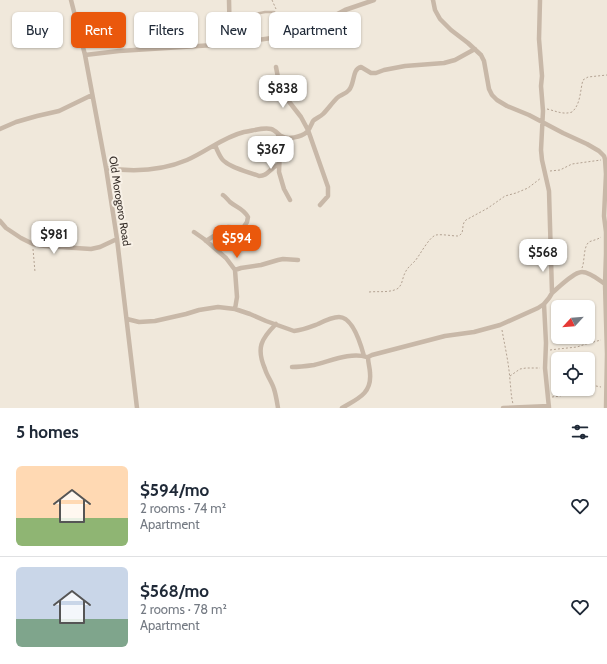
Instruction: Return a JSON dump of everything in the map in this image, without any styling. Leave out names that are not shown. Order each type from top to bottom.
[{"type":"street","name":"Old Morogoro Road","points":[[71,0],[85,55],[106,168],[117,238],[137,408]]},
{"type":"street","points":[[229,0],[229,12]]},
{"type":"street","points":[[341,12],[374,0]]},
{"type":"street","points":[[433,0],[435,10],[440,19],[481,55],[484,61],[489,89],[497,100],[587,144],[599,151],[606,159],[604,216],[606,231],[606,408]]},
{"type":"street","points":[[540,0],[539,39],[543,110],[540,150],[549,191],[552,293]]},
{"type":"street","points":[[85,55],[119,51],[206,46]]},
{"type":"street","points":[[106,168],[126,171],[146,170],[168,166],[186,160],[231,136],[244,132],[272,130],[282,136],[294,138],[304,134],[314,121],[327,110],[337,98],[349,90],[358,68],[361,67],[376,73],[405,66],[444,63],[455,60],[475,49]]},
{"type":"street","points":[[276,67],[283,94]]},
{"type":"street","points":[[263,82],[276,87],[283,94],[301,117],[308,130],[328,187],[328,196],[320,205]]},
{"type":"street","points":[[0,129],[16,122],[59,111],[92,95]]},
{"type":"street","points":[[278,134],[280,149],[279,172],[284,189],[290,200]]},
{"type":"street","points":[[215,145],[222,160],[226,163],[259,176],[264,176],[279,164]]},
{"type":"street","points":[[206,241],[228,227],[243,228],[248,222],[248,217],[244,212],[223,194]]},
{"type":"street","points":[[0,221],[21,238],[32,244],[45,246],[90,249],[100,247],[117,238]]},
{"type":"street","points":[[194,232],[226,258],[234,270],[237,297],[235,309]]},
{"type":"street","points":[[234,270],[283,259],[298,260]]},
{"type":"street","points":[[292,367],[314,365],[347,356],[356,355],[366,357],[445,336],[474,332],[500,325],[544,304],[550,298],[552,293],[578,273],[586,273],[605,284]]},
{"type":"street","points":[[502,408],[549,407],[545,367],[546,352],[544,304]]},
{"type":"street","points":[[127,319],[139,322],[154,321],[218,307],[235,309],[290,330],[299,330],[331,319],[339,317],[345,318],[353,328],[366,357],[370,374],[370,383],[367,391],[342,408]]},
{"type":"street","points":[[276,324],[263,340],[260,354],[264,368],[274,389],[278,408]]},
{"type":"path","points":[[543,110],[548,109],[565,114],[572,112],[578,103],[583,80],[588,77],[607,75]]},
{"type":"path","points":[[369,292],[384,292],[398,288],[401,285],[403,275],[406,270],[415,262],[434,236],[461,235],[464,222],[466,220],[488,208],[505,196],[528,188],[551,170],[560,170],[572,164],[606,159]]},
{"type":"path","points":[[578,273],[584,262],[584,254],[587,244],[602,237],[606,231]]},
{"type":"path","points":[[32,244],[35,272]]},
{"type":"path","points":[[500,325],[505,344],[510,376],[510,392],[514,408]]},
{"type":"path","points":[[546,352],[558,348],[578,347],[607,339]]},
{"type":"path","points":[[510,376],[520,369],[545,367]]},
{"type":"path","points":[[595,386],[602,387],[607,390]]},
{"type":"path","points":[[548,399],[553,396]]}]
